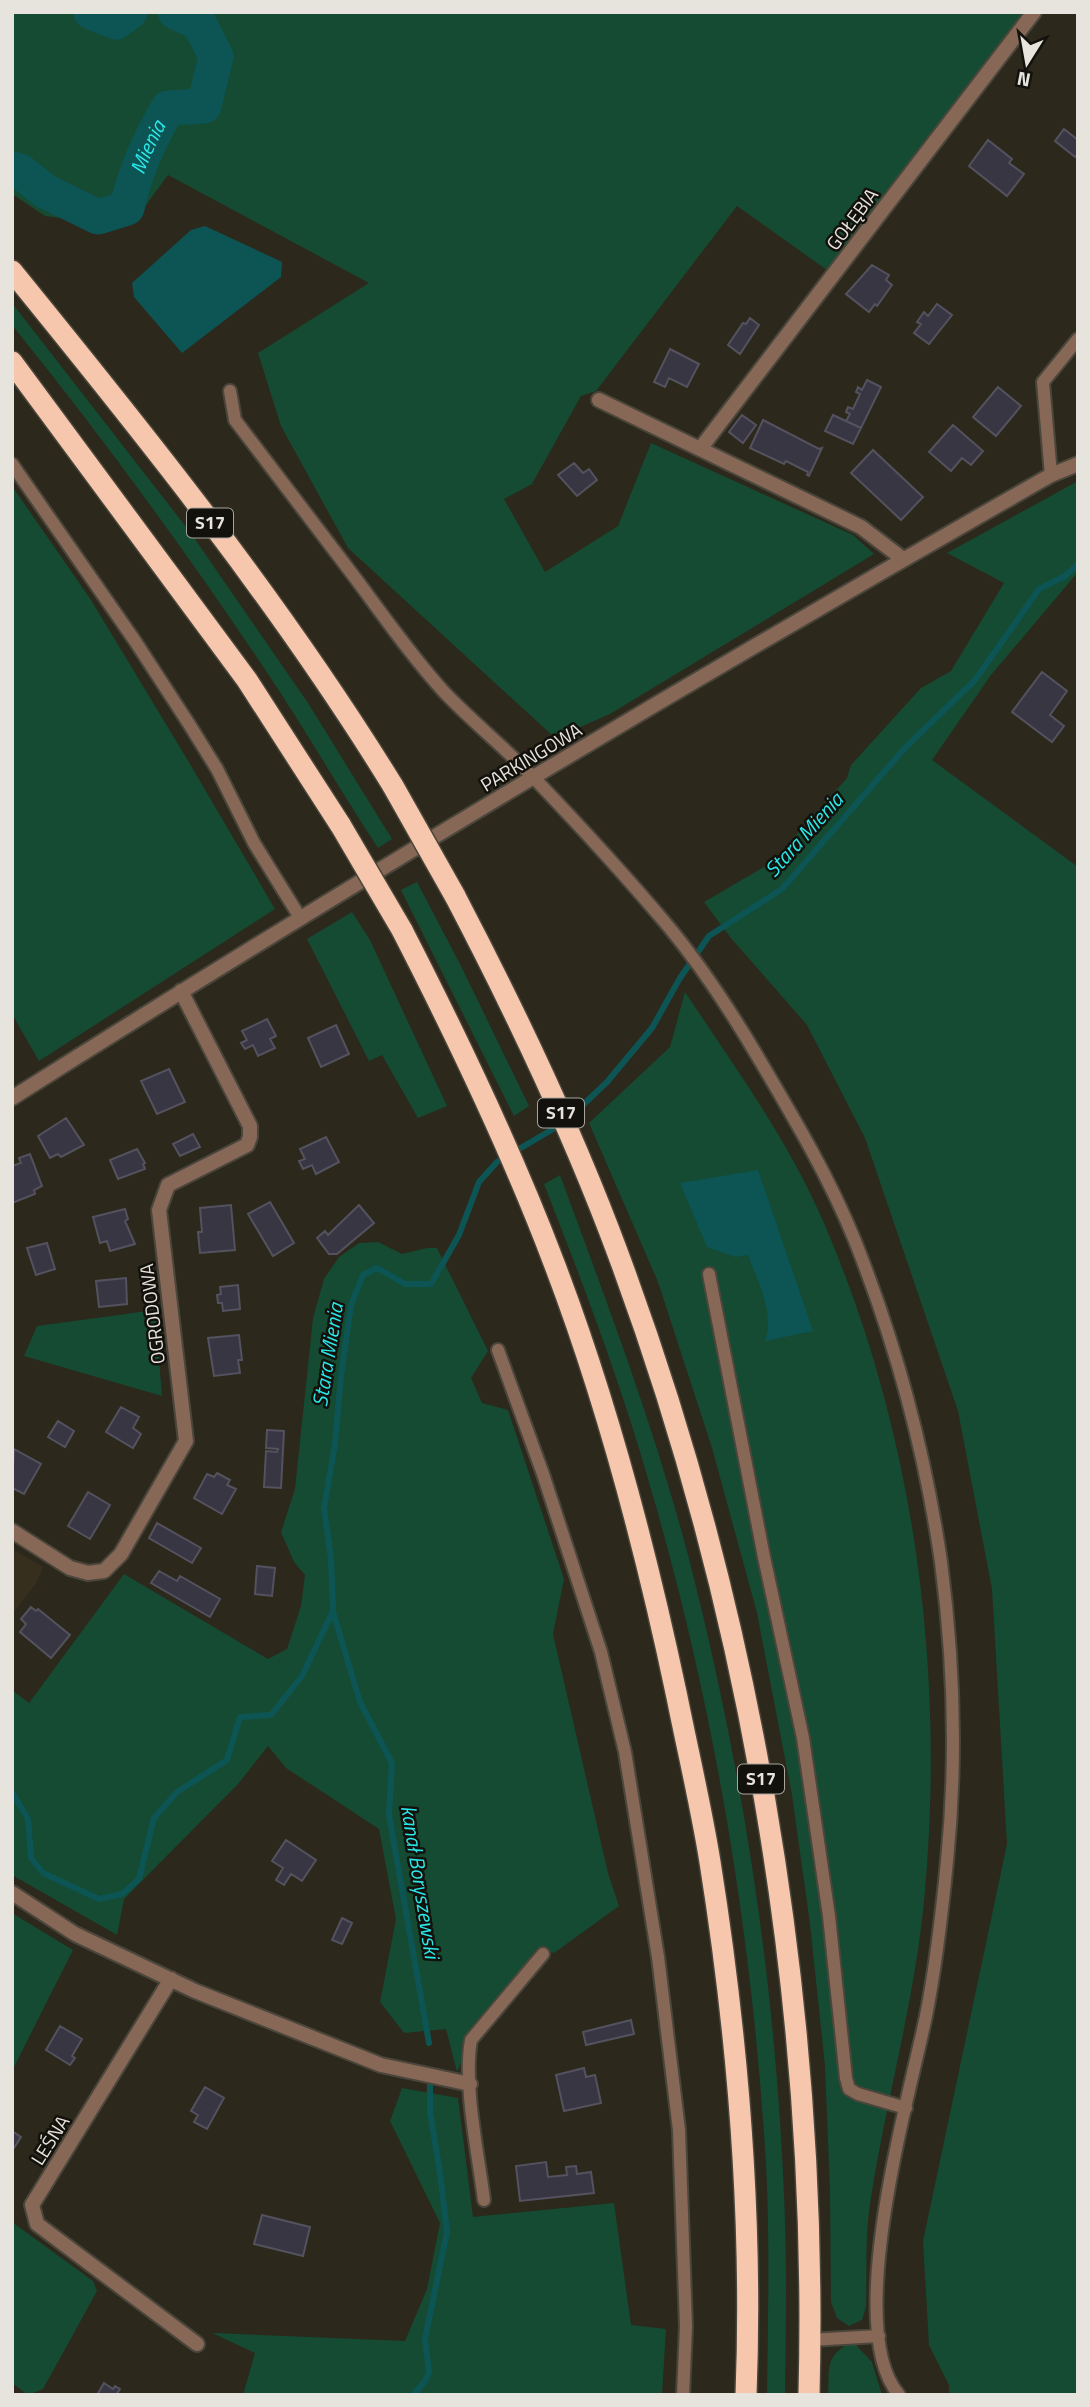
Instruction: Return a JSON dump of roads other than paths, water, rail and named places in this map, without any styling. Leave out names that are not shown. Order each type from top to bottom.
[{"type":"highway","name":"S17","points":[[12,271],[108,389],[275,608],[350,717],[393,786],[455,896],[529,1042],[591,1184],[667,1395],[728,1625],[760,1770],[790,1980],[800,2084],[810,2340],[808,2395]]},
{"type":"highway","points":[[12,362],[247,680],[341,826],[401,930],[476,1080],[555,1265],[581,1339],[635,1517],[666,1646],[710,1860],[739,2093],[748,2272],[746,2395]]},
{"type":"street","name":"GOŁĘBIA","points":[[699,449],[1034,12]]},
{"type":"street","points":[[599,400],[861,527],[903,559]]},
{"type":"street","name":"PARKINGOWA","points":[[12,1098],[181,991],[534,778],[903,559],[1051,475],[1078,464]]},
{"type":"street","name":"OGRODOWA","points":[[12,1531],[71,1568],[88,1573],[104,1571],[121,1554],[186,1441],[159,1209],[168,1185],[247,1145],[250,1126],[181,991]]},
{"type":"street","points":[[12,1893],[75,1934],[195,1991],[381,2065],[470,2084]]},
{"type":"street","name":"LEŚNA","points":[[171,1979],[32,2205],[37,2224],[197,2344]]},
{"type":"lane","points":[[1051,475],[1042,382],[1078,339]]},
{"type":"lane","points":[[230,390],[235,420],[406,646],[446,693],[534,778],[604,852],[672,931],[712,986],[750,1043],[800,1129],[853,1236],[892,1343],[924,1464],[941,1563],[951,1661],[952,1801],[937,1945],[927,2010],[880,2239],[879,2336],[885,2370],[895,2394]]},
{"type":"lane","points":[[12,464],[189,724],[217,769],[254,843],[301,919]]},
{"type":"lane","points":[[709,1274],[764,1557],[803,1738],[829,1916],[846,2078],[849,2088],[858,2094],[906,2108]]},
{"type":"lane","points":[[498,1350],[543,1474],[601,1652],[625,1752],[658,1957],[679,2130],[686,2326],[683,2395]]},
{"type":"lane","points":[[484,2200],[470,2084],[468,2058],[471,2040],[543,1954]]},
{"type":"lane","points":[[810,2340],[879,2336]]},
{"type":"water","points":[[205,226],[282,262],[281,277],[182,353],[134,297],[132,283],[191,230]]},
{"type":"water","points":[[758,1170],[813,1331],[765,1341],[768,1330],[767,1309],[748,1255],[735,1257],[707,1247],[680,1183]]},
{"type":"waterway","name":"Mienia","points":[[91,12],[116,22],[130,12]]},
{"type":"waterway","name":"Mienia","points":[[12,169],[20,171],[45,191],[98,217],[127,208],[143,156],[168,108],[204,106],[216,56],[199,23],[175,12]]},
{"type":"waterway","name":"Stara Mienia","points":[[12,1792],[28,1819],[31,1858],[43,1873],[99,1899],[122,1894],[139,1879],[154,1818],[177,1792],[227,1760],[240,1717],[271,1715],[302,1676],[333,1611],[331,1558],[324,1508],[335,1444],[351,1305],[363,1275],[377,1268],[405,1284],[431,1284],[459,1235],[479,1182],[497,1162],[565,1122],[607,1082],[652,1028],[680,978],[709,936],[782,889],[904,749],[975,680],[1039,589],[1065,576],[1078,564]]},
{"type":"waterway","name":"kanał Boryszewski","points":[[333,1612],[360,1702],[392,1763],[389,1815],[429,2043]]},
{"type":"waterway","name":"kanał Boryszewski","points":[[413,2395],[429,2372],[425,2339],[447,2232],[430,2112],[430,2084]]}]
